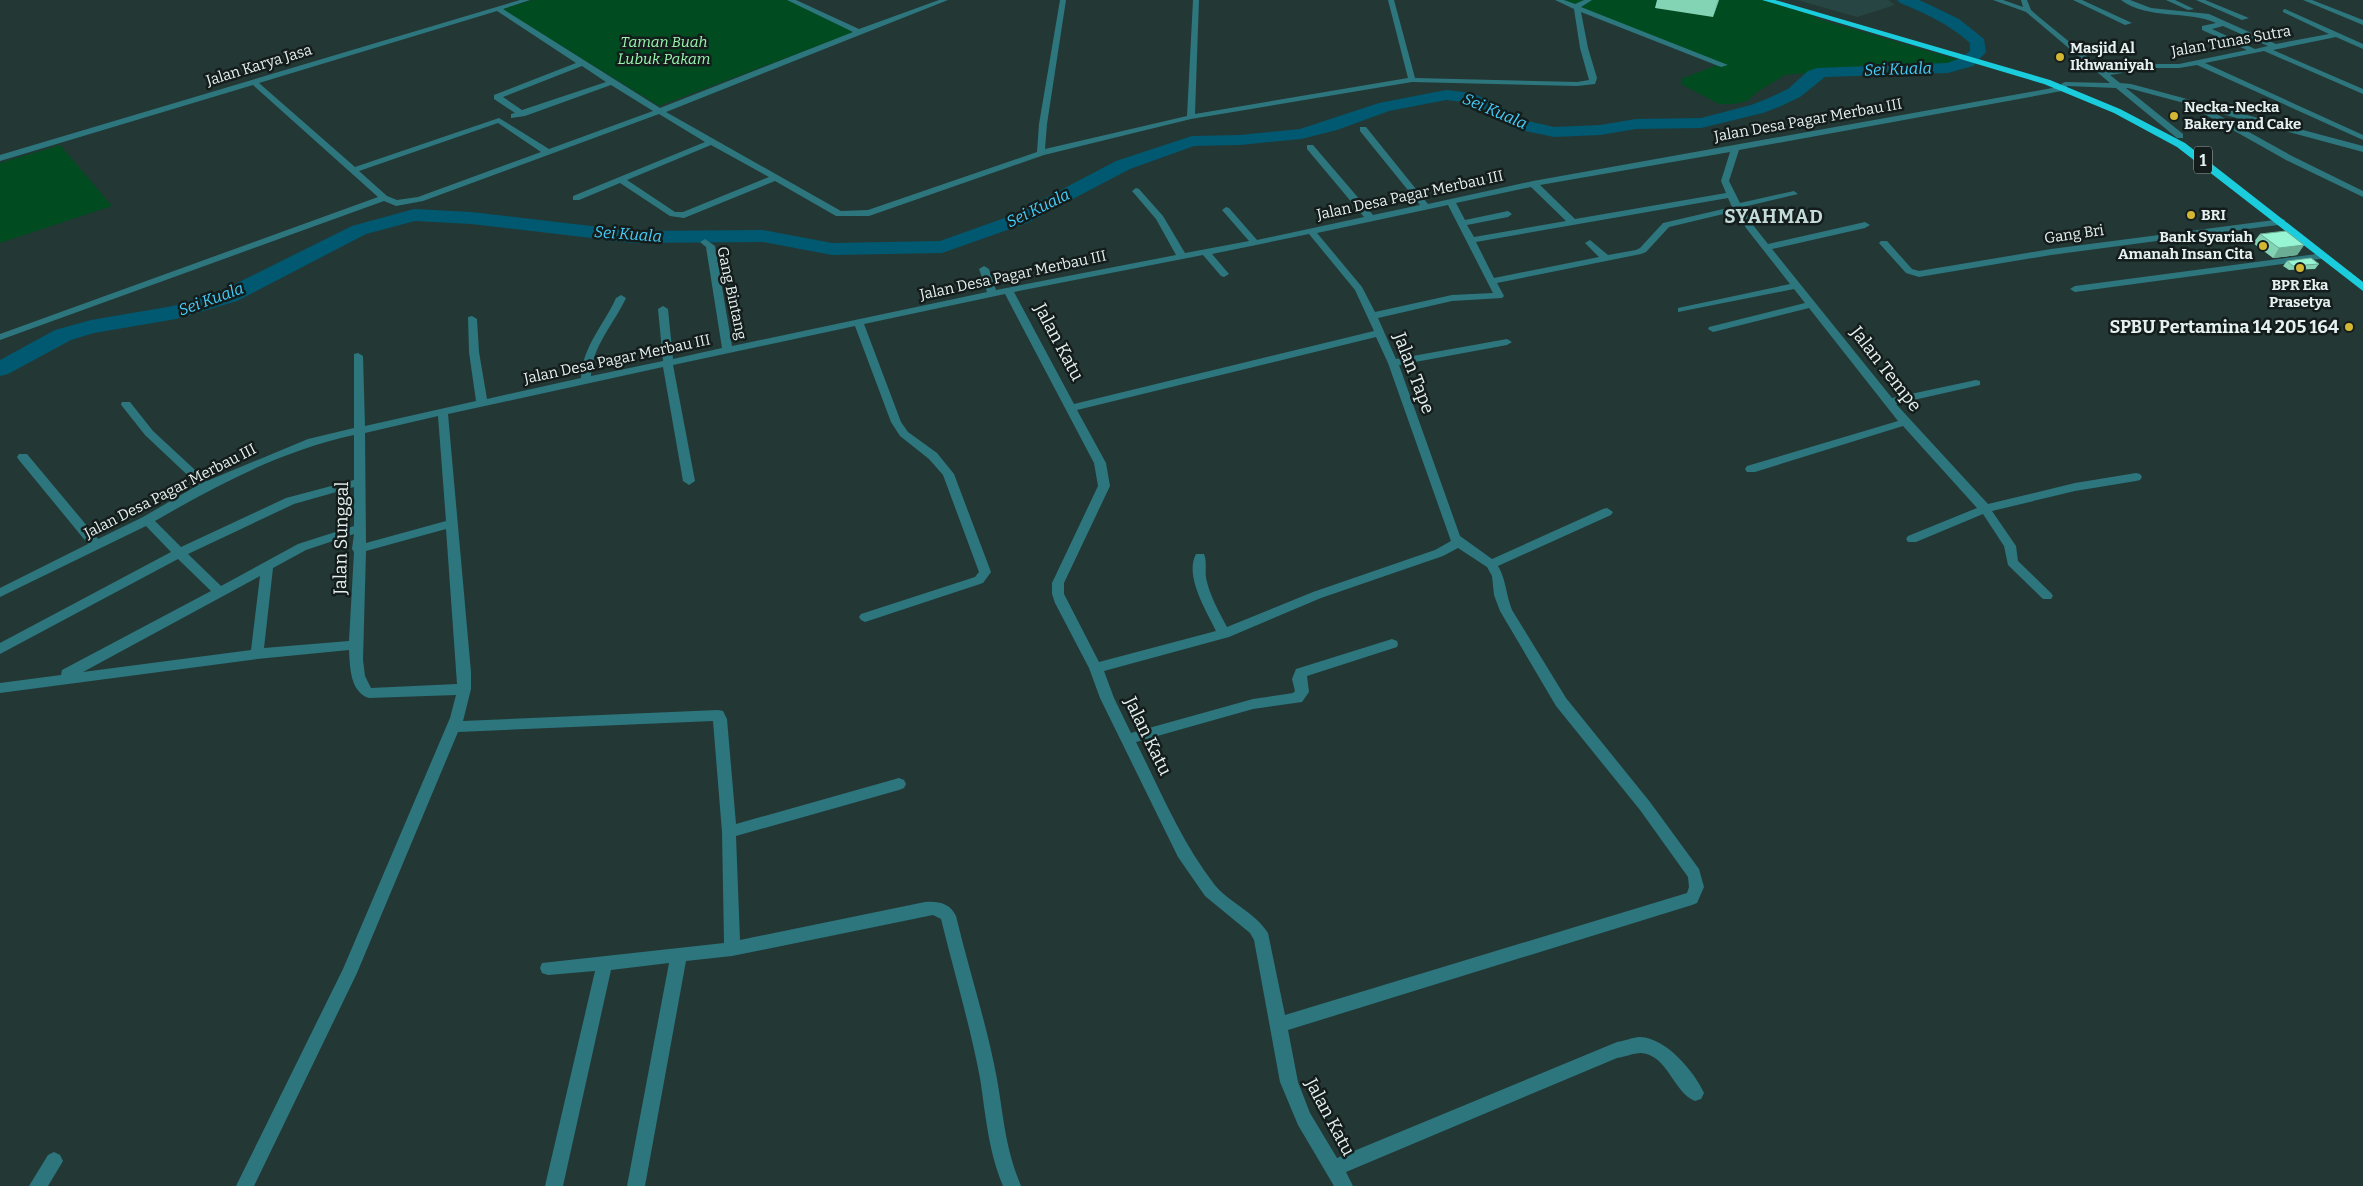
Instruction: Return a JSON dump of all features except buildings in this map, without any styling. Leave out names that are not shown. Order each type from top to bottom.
[{"type":"highway","name":"1","points":[[1766,0],[1949,51]]},
{"type":"highway","name":"1","points":[[1780,0],[2110,101],[2180,136],[2228,170],[2363,275]]},
{"type":"highway","name":"1","points":[[2065,86],[2181,144],[2363,288]]},
{"type":"street","name":"Jalan Karya Jasa","points":[[0,158],[527,0]]},
{"type":"street","points":[[790,0],[859,32]]},
{"type":"street","points":[[253,82],[352,171],[384,198],[396,203],[420,199],[644,117],[945,0]]},
{"type":"street","points":[[1040,153],[1063,0]]},
{"type":"street","points":[[1190,117],[1196,0]]},
{"type":"street","points":[[1391,0],[1412,80]]},
{"type":"street","points":[[1558,0],[1724,65]]},
{"type":"street","points":[[1577,6],[1589,0]]},
{"type":"street","points":[[1996,0],[2028,11],[2103,74],[2112,84],[2180,136]]},
{"type":"street","points":[[2024,0],[2028,11]]},
{"type":"street","points":[[2076,0],[2128,23]]},
{"type":"street","points":[[2124,0],[2150,10],[2206,16]]},
{"type":"street","points":[[2169,0],[2276,47]]},
{"type":"street","points":[[2199,0],[2245,18]]},
{"type":"street","points":[[2306,0],[2363,23]]},
{"type":"street","points":[[498,9],[581,64],[711,142],[777,177],[839,214],[859,215],[1040,153],[1190,117],[1412,80],[1577,84],[1592,82],[1594,78],[1584,48],[1577,6]]},
{"type":"street","points":[[2285,11],[2363,47]]},
{"type":"street","points":[[2223,24],[2204,28],[2254,51]]},
{"type":"street","name":"Jalan Tunas Sutra","points":[[2103,74],[2197,62],[2334,35]]},
{"type":"street","points":[[2265,49],[2363,92]]},
{"type":"street","points":[[2197,62],[2363,138]]},
{"type":"street","points":[[522,114],[497,97],[581,64]]},
{"type":"street","points":[[352,171],[612,82]]},
{"type":"street","name":"Jalan Desa Pagar Merbau III","points":[[0,593],[147,520],[206,486],[275,454],[312,441],[586,380],[1092,273],[1311,231],[1533,184],[1733,149],[1832,129],[2000,102],[2065,86],[2112,84],[2189,101]]},
{"type":"street","points":[[2189,101],[2363,148]]},
{"type":"street","points":[[2189,101],[2260,142],[2363,194]]},
{"type":"street","points":[[499,120],[547,152]]},
{"type":"street","points":[[1364,129],[1426,207]]},
{"type":"street","points":[[576,198],[711,142]]},
{"type":"street","points":[[1310,147],[1370,218]]},
{"type":"street","name":"Jalan Tempe","points":[[1733,149],[1725,181],[1736,207],[1905,422],[1985,509],[2010,546],[2012,562],[2047,596]]},
{"type":"street","points":[[622,180],[673,214],[684,216],[777,177]]},
{"type":"street","points":[[1533,184],[1573,222]]},
{"type":"street","points":[[1136,191],[1160,218],[1182,257]]},
{"type":"street","points":[[1492,281],[1644,250],[1664,226],[1794,194]]},
{"type":"street","points":[[1471,240],[1675,203],[1730,195]]},
{"type":"street","points":[[0,337],[384,198]]},
{"type":"street","points":[[1372,316],[1452,298],[1497,297],[1499,295],[1451,201]]},
{"type":"street","points":[[1673,223],[1675,203]]},
{"type":"street","points":[[1226,210],[1255,242]]},
{"type":"street","points":[[1462,223],[1508,214]]},
{"type":"street","name":"Gang Bri","points":[[1884,243],[1908,271],[1919,274],[2055,251],[2282,222]]},
{"type":"street","points":[[1767,247],[1865,224]]},
{"type":"street","name":"Jalan Tape","points":[[1311,231],[1360,289],[1393,362],[1465,546]]},
{"type":"street","name":"Gang Bintang","points":[[705,242],[710,246],[728,351]]},
{"type":"street","points":[[1590,243],[1606,258]]},
{"type":"street","points":[[1205,252],[1224,274]]},
{"type":"street","points":[[2075,290],[2324,256]]},
{"type":"street","points":[[984,269],[993,294]]},
{"type":"street","points":[[1682,310],[1797,285]]},
{"type":"street","name":"Jalan Katu","points":[[1009,292],[1100,463],[1104,480],[1104,486],[1058,584],[1058,594],[1096,668],[1107,698],[1183,852],[1210,891],[1256,928],[1262,938],[1289,1082],[1304,1119],[1344,1186]]},
{"type":"street","points":[[586,380],[586,364],[599,333],[621,298]]},
{"type":"street","points":[[1714,329],[1766,317],[1780,310],[1813,304]]},
{"type":"street","points":[[663,309],[668,364],[689,481]]},
{"type":"street","points":[[472,319],[474,352],[482,404]]},
{"type":"street","points":[[859,322],[896,422],[904,434],[933,456],[948,474],[985,572],[979,580],[865,617]]},
{"type":"street","points":[[1071,408],[1380,333]]},
{"type":"street","points":[[1393,362],[1506,342]]},
{"type":"street","name":"Jalan Sunggal","points":[[358,356],[358,549],[360,576],[355,645],[357,671],[363,688],[369,693],[464,689]]},
{"type":"street","points":[[1890,402],[1976,383]]},
{"type":"street","points":[[126,404],[144,428],[206,486]]},
{"type":"street","points":[[245,1186],[341,991],[454,728],[464,689],[443,413]]},
{"type":"street","points":[[1751,469],[1905,422]]},
{"type":"street","points":[[23,457],[96,545]]},
{"type":"street","points":[[1912,539],[1985,509],[2075,487],[2136,478]]},
{"type":"street","points":[[0,649],[179,553],[290,501],[359,482]]},
{"type":"street","points":[[1491,564],[1607,512]]},
{"type":"street","points":[[147,520],[220,593]]},
{"type":"street","points":[[358,549],[451,524]]},
{"type":"street","points":[[55,679],[96,660],[313,542],[358,529]]},
{"type":"street","points":[[1096,668],[1224,634],[1316,595],[1465,546],[1491,564],[1498,576],[1502,602],[1561,702],[1645,806],[1694,874],[1696,892],[1692,898],[1278,1025]]},
{"type":"street","points":[[1200,557],[1198,568],[1205,594],[1224,634]]},
{"type":"street","points":[[257,654],[267,567]]},
{"type":"street","points":[[1128,739],[1254,704],[1297,698],[1302,692],[1298,679],[1301,673],[1392,644]]},
{"type":"street","points":[[0,688],[55,679],[257,654],[355,645]]},
{"type":"street","points":[[454,728],[718,715],[720,719],[729,832],[732,949]]},
{"type":"street","points":[[729,832],[899,784]]},
{"type":"street","points":[[548,968],[732,949],[921,910],[940,908],[948,916],[988,1078],[994,1131],[1002,1162],[1012,1186]]},
{"type":"street","points":[[636,1186],[679,955]]},
{"type":"street","points":[[554,1186],[605,963]]},
{"type":"street","points":[[1334,1168],[1617,1050],[1640,1046],[1652,1048],[1666,1056],[1695,1093]]},
{"type":"street","points":[[38,1186],[54,1161]]},
{"type":"shaded area","points":[[1797,0],[1888,0],[1895,5],[1857,17]]},
{"type":"green space","name":"Taman Buah Lubuk Pakam","points":[[532,0],[789,0],[854,32],[659,106],[502,9]]},
{"type":"green space","points":[[1560,0],[1763,0],[1816,16],[1815,18],[1959,60],[1947,65],[1859,68],[1785,75],[1757,92],[1747,101],[1734,104],[1719,104],[1681,84],[1681,79],[1722,63]]},
{"type":"green space","points":[[60,145],[112,206],[0,243],[0,163]]},
{"type":"waterway","name":"Sei Kuala","points":[[0,369],[63,335],[91,327],[176,312],[229,296],[359,230],[414,215],[471,218],[634,237],[763,236],[832,249],[942,247],[1020,219],[1123,165],[1192,141],[1240,140],[1301,134],[1331,126],[1385,107],[1446,95],[1467,97],[1522,125],[1554,132],[1600,130],[1636,124],[1701,123],[1757,109],[1775,102],[1794,93],[1814,75],[1823,72],[1948,68],[1967,62],[1978,52],[1978,42],[1962,28],[1934,12],[1905,0]]},
{"type":"place","name":"Masjid Al Ikhwaniyah","points":[[2060,57]]},
{"type":"place","name":"Necka-Necka Bakery and Cake","points":[[2174,116]]},
{"type":"place","name":"BRI","points":[[2191,215]]},
{"type":"place","name":"Bank Syariah Amanah Insan Cita","points":[[2263,246]]},
{"type":"place","name":"BPR Eka Prasetya","points":[[2300,268]]},
{"type":"place","name":"SPBU Pertamina 14 205 164","points":[[2349,327]]},
{"type":"district","name":"SYAHMAD","points":[[1774,216]]}]
